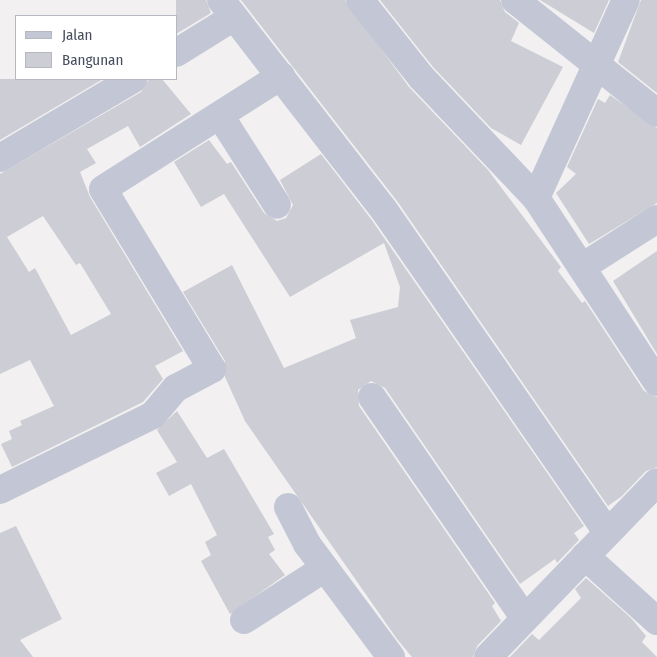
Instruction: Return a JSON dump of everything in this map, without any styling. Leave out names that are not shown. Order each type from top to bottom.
[{"type":"street","points":[[360,0],[421,77],[536,198],[657,382]]},
{"type":"street","points":[[515,0],[657,113]]},
{"type":"street","points":[[536,198],[626,0]]},
{"type":"street","points":[[178,51],[227,9],[384,210],[607,532]]},
{"type":"street","points":[[0,490],[152,415],[176,388],[212,369],[103,193],[108,184],[221,117],[281,76]]},
{"type":"street","points":[[0,158],[131,80]]},
{"type":"street","points":[[221,117],[277,205]]},
{"type":"street","points":[[582,267],[657,219]]},
{"type":"street","points":[[372,397],[524,617]]},
{"type":"street","points":[[488,657],[524,617],[657,482]]},
{"type":"street","points":[[288,507],[325,568],[391,657]]},
{"type":"street","points":[[585,556],[657,620]]},
{"type":"street","points":[[244,620],[325,568]]},
{"type":"building","points":[[176,0],[206,0],[211,13],[178,33],[178,15],[176,15]]},
{"type":"building","points":[[241,0],[345,0],[409,87],[488,170],[561,267],[558,271],[582,303],[585,301],[644,391],[657,397],[657,467],[646,471],[622,496],[608,506],[397,201]]},
{"type":"building","points":[[380,0],[500,0],[505,12],[519,23],[511,41],[563,67],[521,145],[491,128],[433,67]]},
{"type":"building","points":[[540,0],[609,0],[594,33]]},
{"type":"building","points":[[641,0],[657,0],[657,93],[618,62]]},
{"type":"building","points":[[0,79],[101,80],[0,140]]},
{"type":"building","points":[[148,80],[163,80],[191,114],[140,147],[128,126],[87,149],[96,163],[80,172],[90,197],[183,351],[155,366],[163,379],[143,402],[12,467],[1,444],[12,439],[9,431],[22,425],[20,421],[54,406],[30,360],[0,374],[0,174],[141,92]],"holes":[[[43,216],[76,265],[80,263],[111,314],[71,335],[35,268],[29,272],[7,237]]]},
{"type":"building","points":[[610,95],[657,128],[657,203],[589,244],[556,193],[576,174],[567,167],[598,99],[605,103]]},
{"type":"building","points":[[209,140],[227,164],[231,162],[264,213],[277,221],[286,218],[293,205],[280,180],[321,154],[371,219],[584,526],[574,533],[579,540],[557,563],[555,559],[520,584],[385,388],[371,381],[358,390],[359,406],[495,603],[492,606],[501,621],[477,646],[473,657],[412,657],[397,639],[245,421],[225,377],[225,361],[183,292],[232,265],[284,368],[356,338],[350,320],[398,307],[400,287],[384,243],[290,297],[224,194],[201,207],[174,162]]},
{"type":"building","points":[[657,251],[657,354],[613,281]]},
{"type":"building","points":[[177,411],[207,458],[224,449],[274,534],[268,537],[275,550],[269,554],[285,575],[230,614],[201,561],[211,555],[205,542],[217,535],[191,484],[169,496],[156,473],[177,462],[157,430]]},
{"type":"building","points":[[16,526],[62,619],[20,640],[33,657],[0,657],[0,533]]},
{"type":"building","points":[[586,578],[631,618],[646,636],[642,642],[657,657],[510,657],[532,634],[539,640],[581,598],[575,589]]}]
